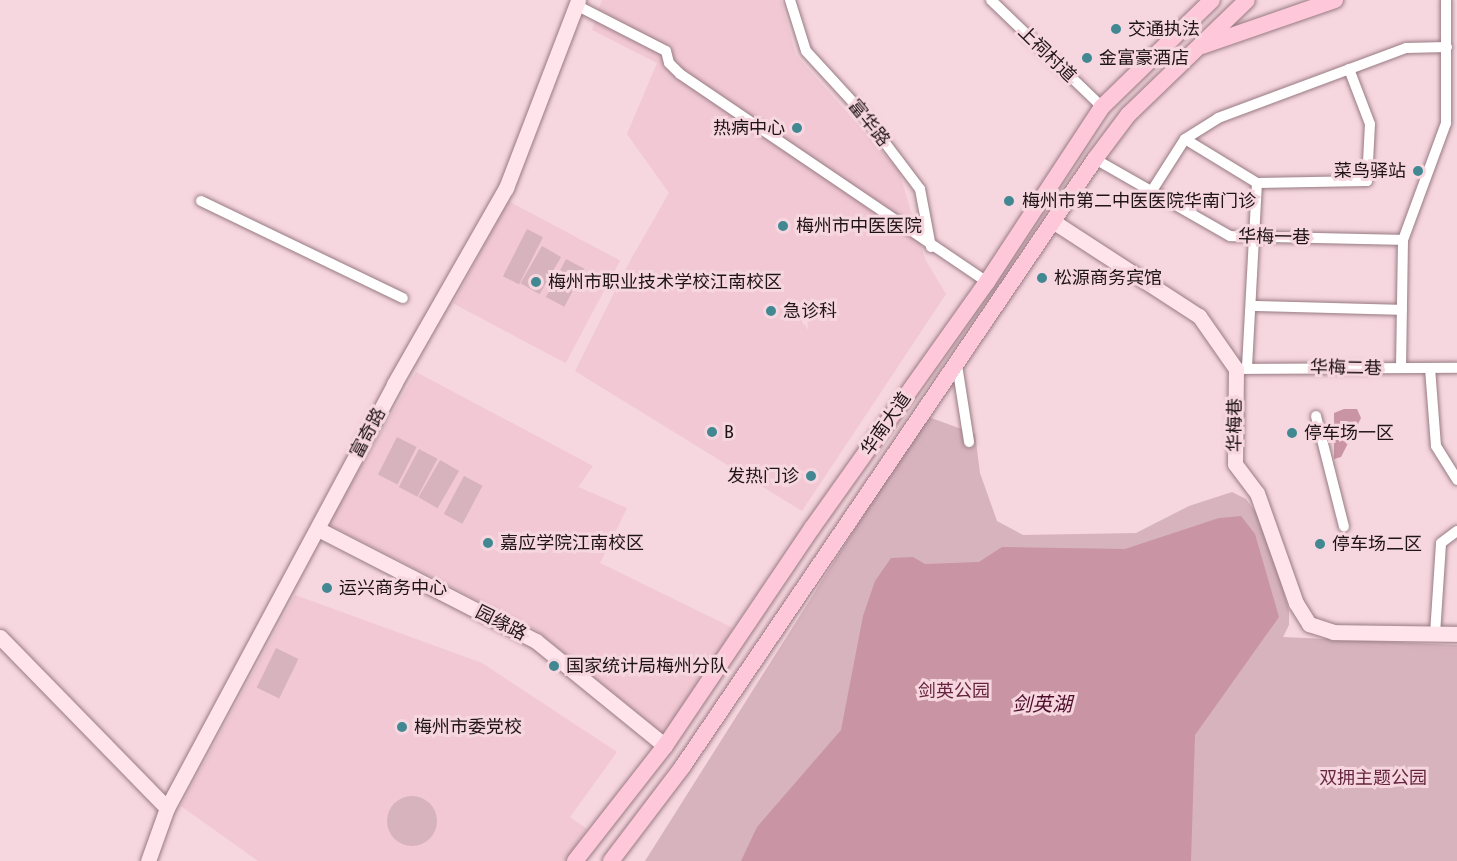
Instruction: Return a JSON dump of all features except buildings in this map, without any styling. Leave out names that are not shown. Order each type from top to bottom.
[{"type":"main road","points":[[1185,25],[1199,0]]},
{"type":"main road","name":"华南大道","points":[[575,861],[665,746],[812,528],[987,282],[1102,107],[1212,0]]},
{"type":"main road","name":"华南大道","points":[[611,861],[683,766],[972,344],[1095,159],[1128,115],[1247,0]]},
{"type":"main road","points":[[1193,50],[1335,0]]},
{"type":"main road","points":[[951,332],[972,344]]},
{"type":"street","name":"富华路","points":[[790,0],[806,51],[861,111],[920,189],[933,253]]},
{"type":"street","name":"上祠村道","points":[[991,0],[1102,107]]},
{"type":"street","points":[[1401,368],[1403,240],[1446,123],[1446,0]]},
{"type":"street","points":[[577,3],[666,51],[669,63],[680,74],[987,282]]},
{"type":"street","name":"富奇路","points":[[148,861],[167,808],[394,384],[506,188],[577,3]]},
{"type":"street","points":[[1153,189],[1185,138],[1218,118],[1406,48],[1447,47]]},
{"type":"street","points":[[1185,138],[1257,183],[1367,181],[1370,124],[1349,69]]},
{"type":"street","name":"华梅一巷","points":[[1095,159],[1230,236],[1403,240]]},
{"type":"street","points":[[1241,368],[1252,306],[1253,236],[1257,183]]},
{"type":"street","points":[[201,201],[404,298]]},
{"type":"street","points":[[1054,222],[1199,316],[1241,368]]},
{"type":"street","points":[[1252,306],[1402,310]]},
{"type":"street","points":[[957,365],[969,442]]},
{"type":"street","name":"华梅二巷","points":[[1241,368],[1457,368]]},
{"type":"street","name":"华梅巷","points":[[1241,368],[1235,464],[1257,492],[1296,603],[1309,624],[1333,632],[1457,634]]},
{"type":"street","points":[[1430,368],[1436,446],[1457,480]]},
{"type":"street","points":[[1316,416],[1344,527]]},
{"type":"street","name":"园缘路","points":[[318,529],[536,641],[665,746]]},
{"type":"street","points":[[1435,634],[1441,543],[1457,531]]},
{"type":"street","points":[[0,637],[167,808]]},
{"type":"shaded area","name":"梅州市中医医院","points":[[602,0],[781,0],[796,55],[899,171],[925,259],[946,294],[802,511],[575,371],[630,261],[669,193],[627,134],[657,63],[592,30]]},
{"type":"shaded area","name":"梅州市职业技术学校江南校区","points":[[508,201],[620,261],[566,363],[454,303]]},
{"type":"shaded area","name":"嘉应学院江南校区","points":[[416,372],[593,466],[578,487],[627,508],[600,563],[733,628],[666,736],[536,630],[328,524]]},
{"type":"shaded area","name":"梅州市委党校","points":[[295,595],[482,663],[617,752],[570,817],[587,829],[566,861],[258,861],[181,806]]},
{"type":"green space","points":[[527,229],[543,237],[519,284],[503,276]]},
{"type":"green space","points":[[542,246],[561,257],[540,294],[520,283]]},
{"type":"green space","points":[[566,259],[585,269],[564,307],[546,297]]},
{"type":"green space","name":"剑英公园","points":[[926,416],[975,434],[980,473],[997,521],[1023,535],[1136,533],[1189,506],[1232,492],[1246,499],[1265,525],[1289,611],[1289,625],[1283,637],[1457,645],[1457,861],[645,861]]},
{"type":"green space","points":[[397,437],[417,447],[398,484],[378,474]]},
{"type":"green space","points":[[419,449],[438,459],[417,497],[399,487]]},
{"type":"green space","points":[[440,460],[459,471],[438,508],[418,497]]},
{"type":"green space","points":[[464,476],[483,486],[462,524],[444,514]]},
{"type":"green space","points":[[276,648],[298,659],[279,699],[257,688]]},
{"type":"green space","points":[[412,796],[430,803],[437,821],[430,839],[412,846],[394,839],[387,821],[394,803]]},
{"type":"water","points":[[1344,409],[1357,409],[1361,418],[1341,457],[1334,459],[1334,413]]},
{"type":"water","name":"剑英湖","points":[[1241,516],[1255,534],[1279,617],[1195,735],[1191,861],[741,861],[757,827],[841,730],[863,616],[875,581],[891,558],[913,557],[925,564],[979,562],[1002,547],[1125,549],[1219,518]]},
{"type":"place","name":"交通执法","points":[[1116,29]]},
{"type":"place","name":"金富豪酒店","points":[[1087,58]]},
{"type":"place","name":"热病中心","points":[[797,128]]},
{"type":"place","name":"菜鸟驿站","points":[[1418,171]]},
{"type":"place","name":"梅州市第二中医医院华南门诊","points":[[1009,201]]},
{"type":"place","name":"梅州市中医医院","points":[[783,226]]},
{"type":"place","name":"松源商务宾馆","points":[[1042,278]]},
{"type":"place","name":"梅州市职业技术学校江南校区","points":[[536,282]]},
{"type":"place","name":"急诊科","points":[[771,311]]},
{"type":"place","name":"B","points":[[712,432]]},
{"type":"place","name":"停车场一区","points":[[1292,433]]},
{"type":"place","name":"发热门诊","points":[[811,476]]},
{"type":"place","name":"嘉应学院江南校区","points":[[488,543]]},
{"type":"place","name":"停车场二区","points":[[1320,544]]},
{"type":"place","name":"运兴商务中心","points":[[327,588]]},
{"type":"place","name":"国家统计局梅州分队","points":[[554,666]]},
{"type":"place","name":"梅州市委党校","points":[[402,727]]},
{"type":"park label","name":"双拥主题公园","points":[[1373,778]]}]
